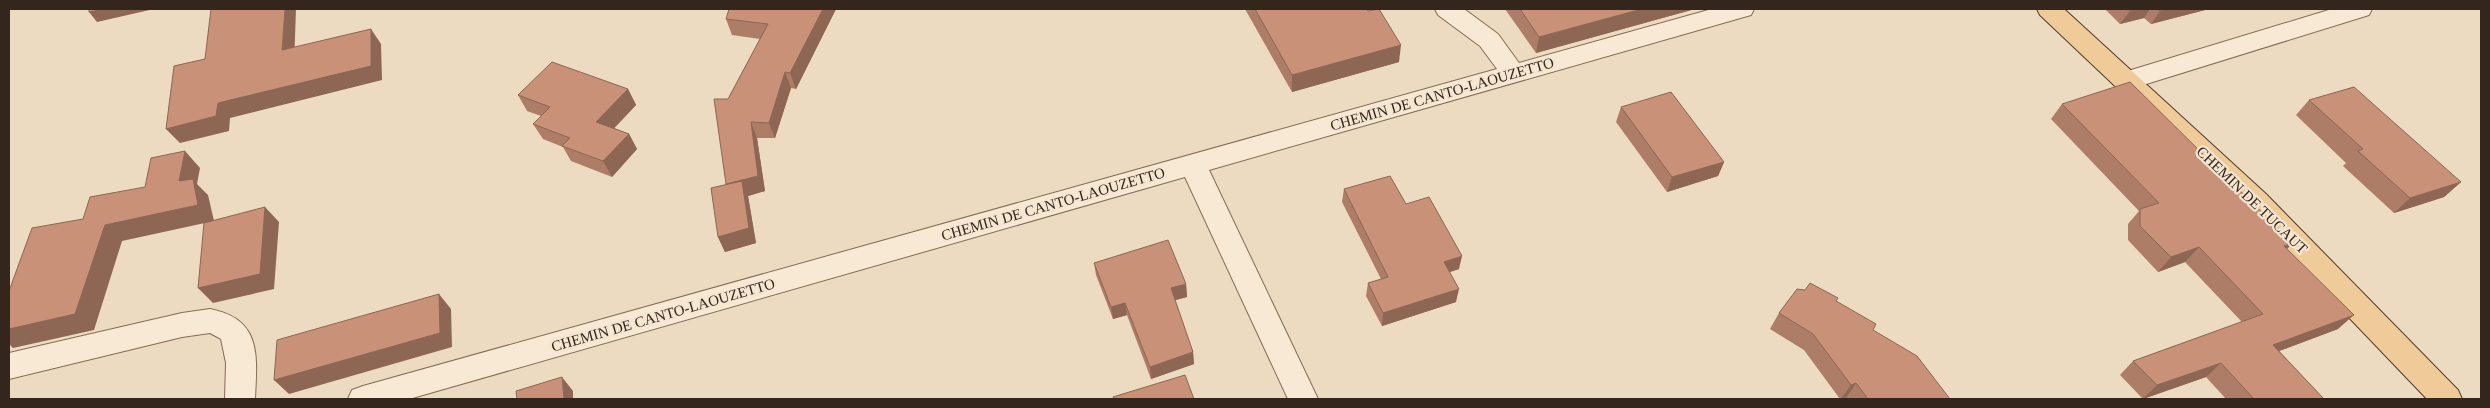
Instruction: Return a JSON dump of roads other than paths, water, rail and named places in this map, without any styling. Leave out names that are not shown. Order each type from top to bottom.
[{"type":"main road","name":"CHEMIN DE TUCAUT","points":[[2048,9],[2256,202],[2448,399]]},
{"type":"street","points":[[1447,9],[1489,40],[1514,74]]},
{"type":"street","name":"CHEMIN DE CANTO-LAOUZETTO","points":[[363,399],[1742,9]]},
{"type":"street","points":[[2127,81],[2360,9]]},
{"type":"street","points":[[1193,165],[1303,399]]},
{"type":"street","points":[[9,366],[182,325],[211,321],[231,329],[241,345],[240,399]]}]
